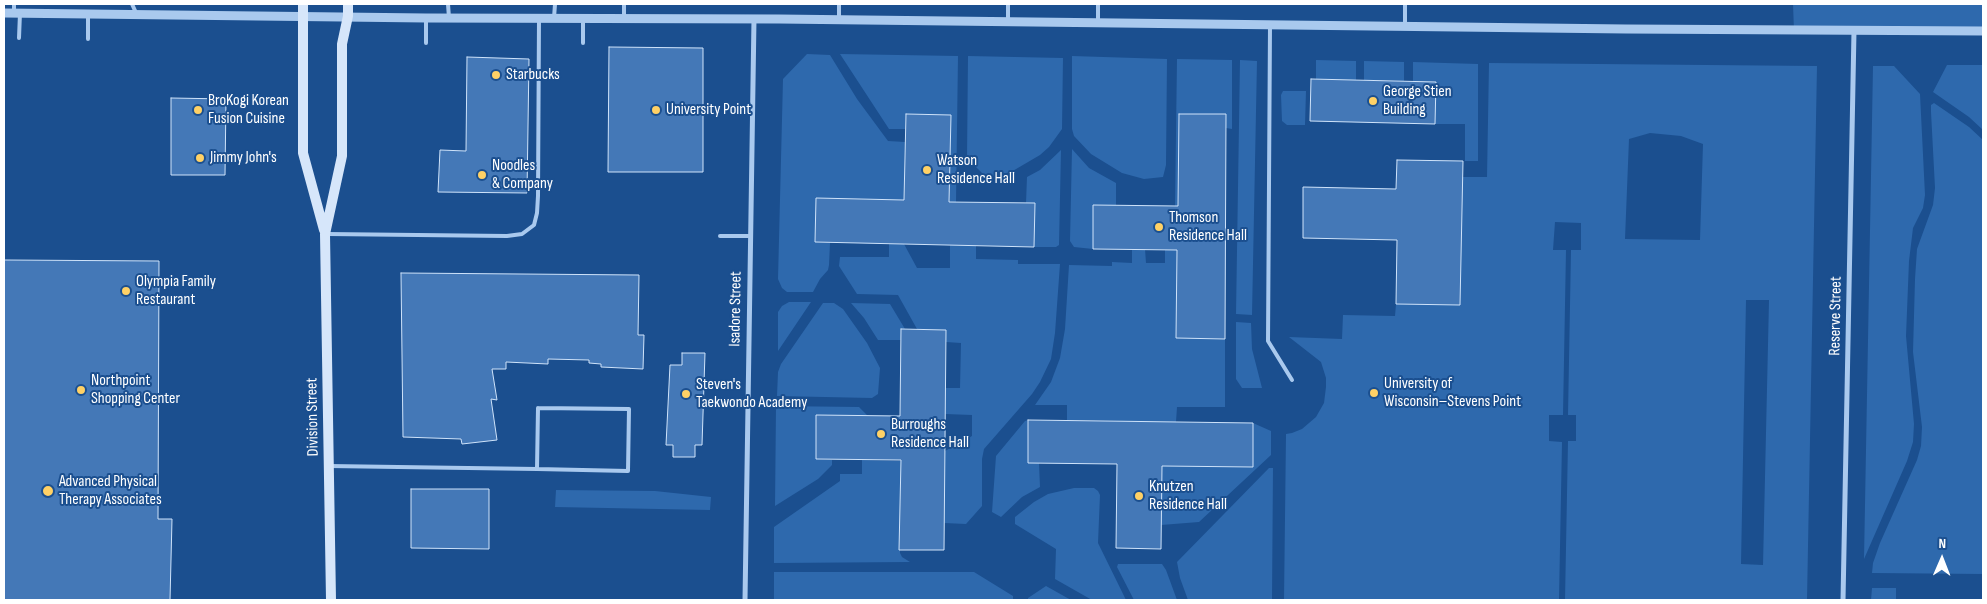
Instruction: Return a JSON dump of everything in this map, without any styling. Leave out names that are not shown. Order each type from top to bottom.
[{"type":"main road","name":"Division Street","points":[[304,4],[303,153],[325,234]]},
{"type":"main road","name":"Division Street","points":[[331,600],[325,234],[342,156],[342,44],[348,16],[348,4]]},
{"type":"street","points":[[4,13],[16,10],[88,14],[426,18],[754,18],[1405,27],[1983,31]]},
{"type":"street","name":"Isadore Street","points":[[745,600],[754,18]]},
{"type":"street","name":"Reserve Street","points":[[1843,600],[1854,31]]},
{"type":"lane","points":[[132,4],[137,14]]},
{"type":"lane","points":[[448,4],[449,18]]},
{"type":"lane","points":[[554,18],[555,4]]},
{"type":"lane","points":[[624,4],[624,18]]},
{"type":"lane","points":[[839,4],[839,20]]},
{"type":"lane","points":[[1008,4],[1008,21]]},
{"type":"lane","points":[[1098,4],[1098,22]]},
{"type":"lane","points":[[1405,4],[1405,27]]},
{"type":"lane","points":[[16,10],[19,38]]},
{"type":"lane","points":[[88,14],[88,39]]},
{"type":"lane","points":[[426,18],[426,43]]},
{"type":"lane","points":[[325,234],[507,236],[522,234],[534,225],[537,213],[539,18]]},
{"type":"lane","points":[[582,18],[583,43]]},
{"type":"lane","points":[[1270,25],[1268,341],[1292,380]]},
{"type":"lane","points":[[720,236],[750,236]]},
{"type":"lane","points":[[329,466],[537,469],[628,470],[629,409],[538,408],[537,469]]},
{"type":"shaded area","points":[[1793,4],[1983,4],[1983,31],[1794,31]]},
{"type":"shaded area","points":[[807,54],[830,55],[857,99],[888,141],[905,142],[904,200],[816,199],[815,242],[830,243],[828,270],[820,279],[813,292],[787,292],[782,288],[778,279],[783,79]]},
{"type":"shaded area","points":[[840,54],[958,56],[956,202],[949,202],[951,115],[906,114],[905,129],[889,129]]},
{"type":"shaded area","points":[[968,56],[1063,58],[1062,129],[1049,147],[1040,155],[1011,172],[992,176],[983,174],[967,158]]},
{"type":"shaded area","points":[[1072,56],[1167,59],[1166,165],[1163,177],[1144,179],[1122,173],[1091,154],[1074,136],[1072,129]]},
{"type":"shaded area","points":[[1177,59],[1232,60],[1232,129],[1179,114],[1178,206],[1175,206]]},
{"type":"shaded area","points":[[1240,60],[1257,61],[1252,315],[1236,314]]},
{"type":"shaded area","points":[[1316,60],[1356,61],[1356,80],[1316,80]]},
{"type":"shaded area","points":[[1364,61],[1404,62],[1404,81],[1364,80]]},
{"type":"shaded area","points":[[1413,62],[1478,64],[1478,161],[1465,161],[1465,124],[1435,124],[1413,82]]},
{"type":"shaded area","points":[[1489,63],[1817,66],[1807,600],[1565,600],[1568,441],[1576,441],[1576,415],[1568,415],[1571,250],[1581,250],[1581,223],[1555,222],[1553,250],[1566,250],[1563,415],[1549,415],[1549,441],[1562,442],[1559,600],[1284,600],[1286,434],[1302,429],[1316,417],[1324,403],[1326,387],[1326,378],[1321,362],[1289,337],[1342,339],[1343,315],[1395,316],[1396,304],[1460,305],[1462,177],[1487,177]],"holes":[[[1650,133],[1681,136],[1703,144],[1700,240],[1625,239],[1629,139]],[[1746,300],[1769,300],[1763,565],[1741,564]]]},
{"type":"shaded area","points":[[1947,65],[1983,65],[1983,130],[1969,117],[1933,92]]},
{"type":"shaded area","points":[[1873,66],[1894,66],[1920,94],[1925,195],[1923,208],[1913,228],[1909,261],[1906,336],[1914,424],[1913,442],[1907,461],[1864,559]]},
{"type":"shaded area","points":[[1283,91],[1306,91],[1305,125],[1287,125],[1282,121],[1281,95]]},
{"type":"shaded area","points":[[1934,103],[1969,127],[1983,140],[1983,574],[1872,573],[1873,563],[1880,543],[1917,460],[1921,446],[1922,427],[1913,352],[1915,279],[1917,249],[1933,205],[1935,188],[1931,112],[1931,105]]},
{"type":"shaded area","points":[[1072,149],[1089,168],[1116,183],[1116,205],[1093,249],[1074,247],[1070,241]]},
{"type":"shaded area","points":[[1061,150],[1059,245],[1056,247],[1034,247],[1026,203],[1027,177],[1040,170]]},
{"type":"shaded area","points":[[889,244],[904,244],[917,268],[950,268],[950,245],[976,246],[976,259],[1018,260],[1018,264],[1060,264],[1055,333],[1051,359],[1032,394],[984,449],[982,459],[982,506],[966,524],[944,523],[945,451],[972,436],[972,415],[945,414],[946,388],[960,388],[961,343],[946,342],[946,330],[917,329],[898,295],[857,294],[839,266],[840,257],[889,257]]},
{"type":"shaded area","points":[[1132,249],[1145,249],[1146,263],[1165,263],[1165,250],[1177,250],[1176,338],[1225,339],[1225,407],[1177,407],[1176,422],[1067,420],[1067,405],[1035,405],[1051,382],[1060,358],[1065,329],[1069,265],[1112,266],[1112,262],[1132,263]]},
{"type":"shaded area","points":[[789,302],[811,302],[778,351],[778,312],[782,306]]},
{"type":"shaded area","points":[[823,303],[834,303],[843,309],[867,343],[880,368],[878,394],[872,398],[777,396],[778,372],[781,364]]},
{"type":"shaded area","points":[[851,303],[890,304],[905,329],[901,340],[878,340],[864,318]]},
{"type":"shaded area","points":[[1236,322],[1251,323],[1252,349],[1262,388],[1242,388],[1236,379]]},
{"type":"shaded area","points":[[776,406],[859,407],[868,416],[816,416],[816,459],[832,460],[832,465],[818,479],[775,506]]},
{"type":"shaded area","points":[[1028,420],[1028,463],[1039,463],[1040,487],[1022,497],[1001,517],[992,512],[996,456],[1025,421]]},
{"type":"shaded area","points":[[1253,423],[1271,431],[1271,455],[1199,522],[1161,525],[1162,466],[1253,466]]},
{"type":"shaded area","points":[[862,460],[901,461],[900,553],[902,557],[910,562],[774,563],[774,527],[840,481],[840,474],[862,474]]},
{"type":"shaded area","points":[[1269,468],[1273,468],[1272,600],[1188,600],[1180,578],[1177,562]]},
{"type":"shaded area","points":[[1074,488],[1094,488],[1100,495],[1098,543],[1126,600],[1092,600],[1055,579],[1056,549],[1015,524],[1015,517],[1034,502],[1048,494]]},
{"type":"shaded area","points":[[556,490],[655,491],[711,497],[710,510],[555,507]]},
{"type":"shaded area","points":[[1118,564],[1162,564],[1177,600],[1134,600],[1117,567]]},
{"type":"shaded area","points":[[774,572],[974,572],[1013,596],[1013,600],[774,600]]},
{"type":"shaded area","points":[[1046,586],[1071,600],[1028,600],[1028,598]]},
{"type":"shaded area","points":[[1872,588],[1896,588],[1896,600],[1871,600]]},
{"type":"building","name":"University Point","points":[[609,47],[703,48],[703,172],[608,172]]},
{"type":"building","points":[[467,57],[529,59],[527,193],[438,192],[440,150],[466,151]]},
{"type":"building","name":"George Stien Building","points":[[1311,79],[1436,82],[1435,124],[1310,121]]},
{"type":"building","points":[[171,98],[226,99],[225,175],[171,175]]},
{"type":"building","name":"Watson Residence Hall","points":[[906,114],[951,115],[949,202],[1035,203],[1034,247],[815,242],[816,198],[904,200]]},
{"type":"building","name":"Thomson Residence Hall","points":[[1179,114],[1226,114],[1225,339],[1176,338],[1177,250],[1093,249],[1093,205],[1178,206]]},
{"type":"building","points":[[1397,160],[1463,161],[1460,305],[1396,304],[1397,240],[1303,238],[1303,187],[1396,189]]},
{"type":"building","name":"Northpoint Shopping Center","points":[[4,260],[159,261],[158,519],[172,519],[170,600],[4,600]]},
{"type":"building","points":[[401,273],[639,275],[638,335],[644,335],[643,369],[601,367],[601,364],[589,363],[589,360],[548,359],[548,364],[506,362],[506,369],[492,369],[497,400],[491,399],[497,440],[462,444],[461,439],[403,437]]},
{"type":"building","name":"Burroughs Residence Hall","points":[[901,329],[946,330],[944,550],[899,550],[901,460],[816,459],[816,415],[900,416]]},
{"type":"building","name":"Steven's Taekwondo Academy","points":[[682,353],[705,353],[702,445],[695,445],[695,457],[673,457],[673,445],[666,445],[670,365],[682,365]]},
{"type":"building","name":"Knutzen Residence Hall","points":[[1028,420],[1253,423],[1253,467],[1162,466],[1161,549],[1116,548],[1117,464],[1028,463]]},
{"type":"building","points":[[411,489],[489,489],[489,549],[411,548]]},
{"type":"place","name":"Starbucks","points":[[496,75]]},
{"type":"place","name":"George Stien Building","points":[[1373,101]]},
{"type":"place","name":"BroKogi Korean Fusion Cuisine","points":[[198,110]]},
{"type":"place","name":"University Point","points":[[656,110]]},
{"type":"place","name":"Jimmy John's","points":[[200,158]]},
{"type":"place","name":"Watson Residence Hall","points":[[927,170]]},
{"type":"place","name":"Noodles & Company","points":[[482,175]]},
{"type":"place","name":"Thomson Residence Hall","points":[[1159,227]]},
{"type":"place","name":"Olympia Family Restaurant","points":[[126,291]]},
{"type":"place","name":"Northpoint Shopping Center","points":[[81,390]]},
{"type":"place","name":"University of Wisconsin–Stevens Point","points":[[1374,393]]},
{"type":"place","name":"Steven's Taekwondo Academy","points":[[686,394]]},
{"type":"place","name":"Burroughs Residence Hall","points":[[881,434]]},
{"type":"place","name":"Advanced Physical Therapy Associates","points":[[48,491]]},
{"type":"place","name":"Knutzen Residence Hall","points":[[1139,496]]}]
